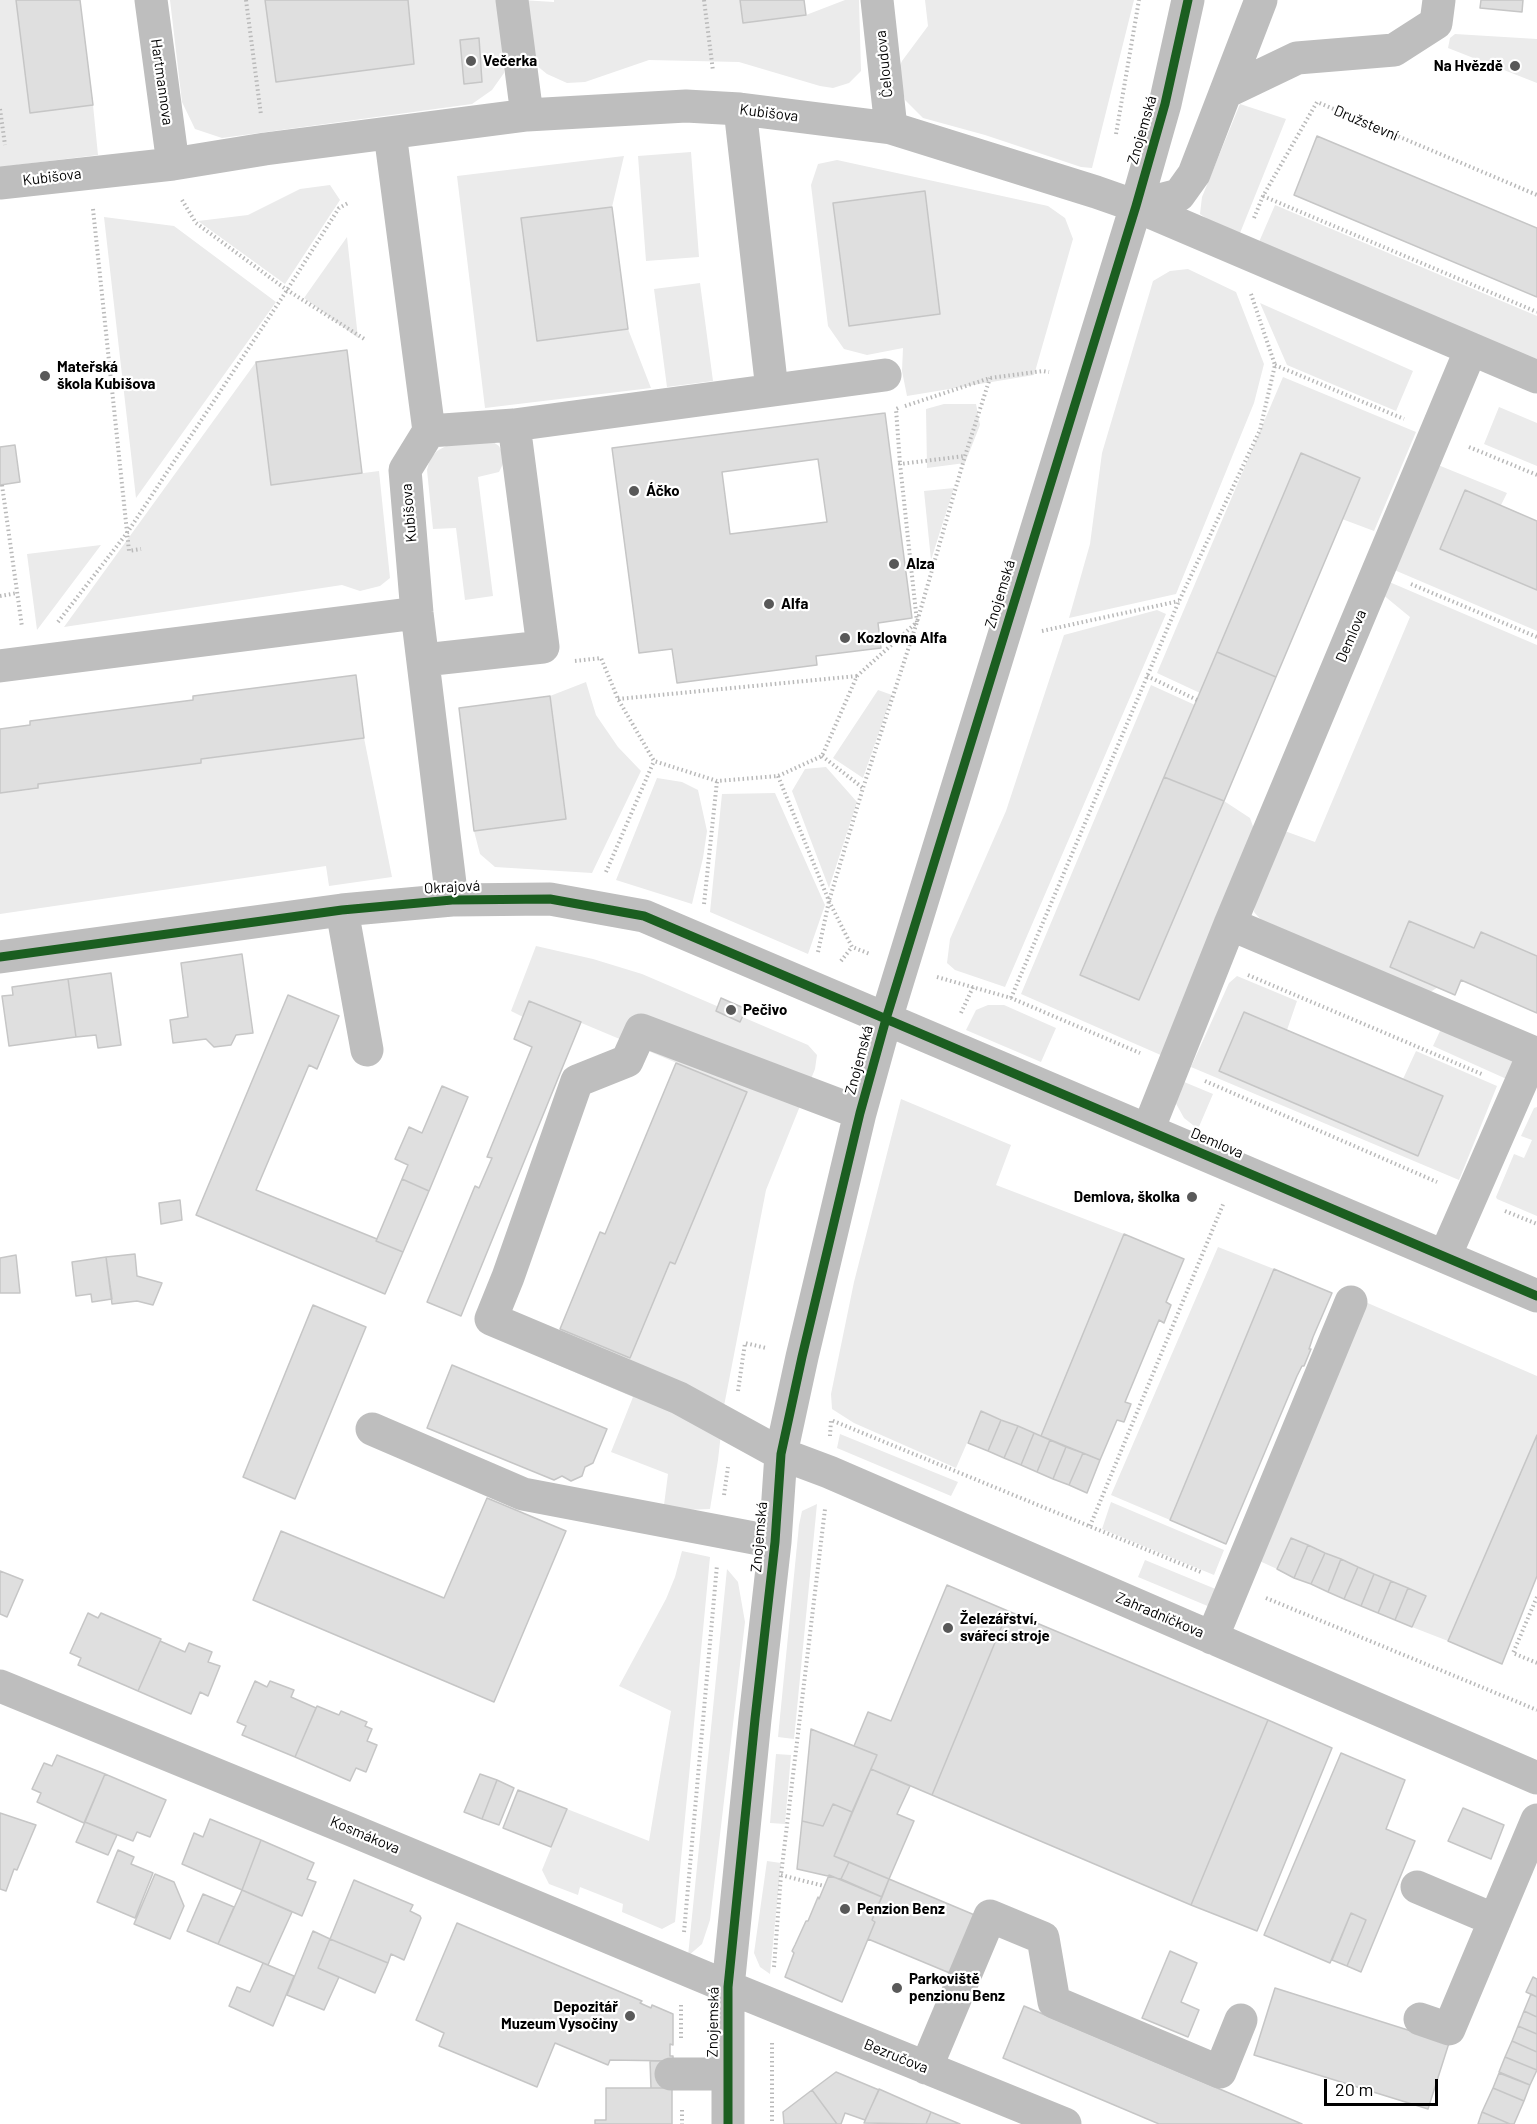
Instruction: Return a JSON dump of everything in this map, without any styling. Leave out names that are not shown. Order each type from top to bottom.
[{"type":"street","name":"Hartmannova","points":[[151,0],[173,164]]},
{"type":"street","points":[[512,0],[526,115]]},
{"type":"street","name":"Čeloudova","points":[[878,0],[891,128]]},
{"type":"street","name":"Znojemská","points":[[728,2124],[728,1987],[775,1542],[781,1454],[802,1357],[860,1113],[886,1019],[1136,206],[1165,104],[1188,0]]},
{"type":"street","points":[[1136,206],[1179,195],[1194,174],[1261,0]]},
{"type":"street","points":[[1226,92],[1297,58],[1394,51],[1436,23],[1439,0]]},
{"type":"street","name":"Kubišova","points":[[0,183],[173,164],[265,149],[526,115],[686,106],[729,108],[891,128],[1136,206]]},
{"type":"street","points":[[729,108],[772,390]]},
{"type":"street","points":[[390,133],[429,431],[514,425],[885,375]]},
{"type":"street","points":[[1136,206],[1537,377]]},
{"type":"street","name":"Demlova","points":[[1148,1130],[1230,924],[1471,349]]},
{"type":"street","points":[[424,660],[543,647],[514,425]]},
{"type":"street","name":"Kubišova","points":[[429,431],[405,470],[417,613],[452,900]]},
{"type":"street","points":[[13,665],[417,613]]},
{"type":"street","name":"Okrajová","points":[[0,957],[342,910],[452,900],[550,899],[644,916],[886,1019]]},
{"type":"street","points":[[342,910],[367,1050]]},
{"type":"street","points":[[1230,924],[1535,1054],[1445,1256]]},
{"type":"street","name":"Demlova","points":[[886,1019],[1537,1296]]},
{"type":"street","name":"Zahradníčkova","points":[[860,1113],[641,1030],[627,1060],[577,1081],[491,1319],[679,1398],[781,1454],[829,1472],[1537,1778]]},
{"type":"street","points":[[1212,1638],[1351,1302]]},
{"type":"street","points":[[372,1430],[524,1494],[775,1542]]},
{"type":"street","name":"Kosmákova","points":[[0,1686],[728,1987]]},
{"type":"street","points":[[1420,2019],[1449,2029],[1537,1820]]},
{"type":"street","points":[[1417,1887],[1495,1920]]},
{"type":"street","points":[[926,2068],[990,1916],[1043,1938],[1054,2002],[1220,2072],[1240,2020]]},
{"type":"street","name":"Bezručova","points":[[728,1987],[1065,2124]]},
{"type":"street","points":[[671,2074],[728,2074]]},
{"type":"path","points":[[246,0],[265,149]]},
{"type":"path","points":[[704,0],[729,108]]},
{"type":"path","points":[[1116,137],[1139,0]]},
{"type":"path","points":[[89,172],[129,551],[141,549]]},
{"type":"path","points":[[1263,196],[1537,312]]},
{"type":"path","points":[[182,201],[196,223],[287,290],[366,340]]},
{"type":"path","points":[[13,665],[127,533],[339,207],[348,203]]},
{"type":"path","points":[[1240,250],[1255,309],[1275,365],[1260,430],[1179,601],[1011,998],[1537,1224]]},
{"type":"path","points":[[1275,365],[1537,476]]},
{"type":"path","points":[[917,622],[900,464],[897,409],[990,378],[1043,370],[1082,380]]},
{"type":"path","points":[[815,963],[830,901],[863,788],[917,622],[990,378]]},
{"type":"path","points":[[900,464],[965,456]]},
{"type":"path","points":[[2,485],[3,508],[17,593],[13,665]]},
{"type":"path","points":[[1378,571],[1537,637]]},
{"type":"path","points":[[0,596],[17,593]]},
{"type":"path","points":[[1001,640],[1179,601]]},
{"type":"path","points":[[567,661],[601,658],[618,699],[654,760],[717,781],[778,776],[822,756],[857,676],[917,622]]},
{"type":"path","points":[[618,699],[857,676]]},
{"type":"path","points":[[1147,676],[1197,700]]},
{"type":"path","points":[[822,756],[863,788]]},
{"type":"path","points":[[592,906],[654,760]]},
{"type":"path","points":[[778,776],[830,901],[852,947]]},
{"type":"path","points":[[699,940],[717,781]]},
{"type":"path","points":[[1215,961],[1518,1090]]},
{"type":"path","points":[[1090,1526],[1212,1231]]},
{"type":"path","points":[[681,1967],[720,1532],[745,1343]]},
{"type":"path","points":[[772,2124],[771,2005],[781,1875],[829,1472],[831,1420],[1537,1710]]},
{"type":"path","points":[[1537,1597],[1513,1653],[1537,1664]]},
{"type":"path","points":[[781,1875],[824,1886]]},
{"type":"shaded area","points":[[0,0],[16,0],[30,113],[93,105],[98,155],[0,167]]},
{"type":"shaded area","points":[[170,0],[501,0],[504,73],[492,90],[472,104],[222,138],[195,129],[182,102]]},
{"type":"shaded area","points":[[521,0],[554,2],[554,0],[740,0],[743,23],[806,15],[845,0],[859,0],[861,71],[849,83],[833,88],[739,62],[649,60],[585,82],[567,83],[547,74],[531,61]]},
{"type":"shaded area","points":[[925,0],[1134,0],[1092,168],[1081,167],[985,135],[923,118],[905,100],[898,70],[928,26]]},
{"type":"shaded area","name":"Na Hvězdě","points":[[1455,34],[1537,39],[1537,83],[1448,48],[1450,38]]},
{"type":"shaded area","points":[[1240,104],[1286,119],[1240,233],[1213,223],[1200,214],[1202,197]]},
{"type":"shaded area","points":[[691,152],[699,257],[646,261],[638,156]]},
{"type":"shaded area","points":[[624,156],[612,207],[521,219],[537,341],[628,329],[651,388],[485,408],[457,176]]},
{"type":"shaded area","points":[[837,160],[1048,206],[1065,218],[1073,239],[1034,375],[907,396],[902,371],[903,348],[867,355],[844,349],[828,326],[811,185],[818,164]],"holes":[[[925,191],[940,314],[850,326]]]},
{"type":"shaded area","points":[[330,185],[340,200],[285,284],[198,221],[248,215],[300,189]]},
{"type":"shaded area","points":[[1275,205],[1537,316],[1537,360],[1259,242]]},
{"type":"shaded area","points":[[104,217],[174,226],[276,302],[136,498]]},
{"type":"shaded area","points":[[347,237],[358,338],[304,298]]},
{"type":"shaded area","points":[[1188,269],[1236,292],[1264,364],[1254,403],[1176,594],[1069,618],[1090,544],[1102,453],[1153,281],[1170,271]]},
{"type":"shaded area","points":[[700,283],[713,381],[667,387],[654,289]]},
{"type":"shaded area","points":[[1260,303],[1413,371],[1396,411],[1287,365]]},
{"type":"shaded area","points":[[256,362],[271,485],[379,471],[390,578],[380,586],[360,591],[342,585],[64,627]]},
{"type":"shaded area","points":[[1283,377],[1416,432],[1374,531],[1342,519],[1360,478],[1301,454],[1200,693],[1157,673]]},
{"type":"shaded area","points":[[944,404],[976,404],[980,425],[965,463],[927,468],[926,409]]},
{"type":"shaded area","points":[[1499,407],[1537,423],[1537,466],[1484,444]]},
{"type":"shaded area","points":[[493,442],[499,446],[503,454],[503,464],[499,472],[478,477],[493,596],[465,600],[456,528],[433,529],[427,470],[430,459],[446,446]]},
{"type":"shaded area","points":[[1438,465],[1507,493],[1501,505],[1440,549],[1537,590],[1537,631],[1392,569]]},
{"type":"shaded area","points":[[954,488],[931,560],[924,491]]},
{"type":"shaded area","points":[[101,545],[37,630],[27,554]]},
{"type":"shaded area","points":[[1387,581],[1537,645],[1537,956],[1481,932],[1474,948],[1409,921],[1390,967],[1438,987],[1426,995],[1270,930],[1254,912],[1256,891],[1282,830],[1315,842],[1410,617],[1382,594]]},
{"type":"shaded area","points":[[1157,610],[1166,614],[1005,987],[955,970],[947,963],[950,939],[1006,811],[1064,635]]},
{"type":"shaded area","points":[[586,682],[596,715],[618,747],[641,771],[592,873],[495,867],[480,854],[474,831],[566,819],[550,696]]},
{"type":"shaded area","points":[[1151,685],[1195,705],[1080,975],[1139,1000],[1224,801],[1250,818],[1255,832],[1163,1056],[1021,994]]},
{"type":"shaded area","points":[[878,690],[892,695],[863,778],[833,758]]},
{"type":"shaded area","points":[[364,738],[392,877],[329,886],[326,866],[0,914],[0,793],[38,789],[38,784],[201,763],[201,759]]},
{"type":"shaded area","points":[[826,767],[857,802],[829,888],[792,791],[805,769]]},
{"type":"shaded area","points":[[657,778],[682,782],[698,790],[707,831],[692,904],[616,880]]},
{"type":"shaded area","points":[[775,793],[825,905],[808,954],[710,912],[722,794]]},
{"type":"shaded area","points":[[536,946],[593,959],[642,974],[808,1045],[817,1055],[815,1069],[766,1190],[724,1406],[710,1509],[686,1510],[664,1505],[668,1474],[611,1452],[633,1397],[546,1360],[560,1329],[630,1358],[670,1262],[675,1264],[746,1092],[529,1001],[523,1017],[511,1011]]},
{"type":"shaded area","points":[[1237,976],[1297,1001],[1287,1030],[1244,1012],[1220,1071],[1417,1155],[1443,1097],[1403,1079],[1416,1051],[1497,1086],[1459,1180],[1191,1067],[1229,983]]},
{"type":"shaded area","points":[[988,1005],[1004,1005],[1056,1028],[1041,1062],[966,1030],[976,1010]]},
{"type":"shaded area","points":[[1447,1029],[1512,1060],[1514,1075],[1511,1081],[1433,1046],[1440,1031]]},
{"type":"shaded area","points":[[1177,1079],[1213,1094],[1198,1129],[1184,1118],[1174,1100]]},
{"type":"shaded area","points":[[901,1099],[1011,1145],[996,1185],[1124,1234],[1041,1436],[981,1411],[956,1468],[854,1423],[832,1409],[831,1394],[854,1282]]},
{"type":"shaded area","points":[[1537,1107],[1537,1216],[1496,1197],[1514,1154],[1524,1158],[1532,1140],[1521,1136],[1534,1108]]},
{"type":"shaded area","points":[[1218,1247],[1274,1269],[1170,1520],[1111,1495]]},
{"type":"shaded area","points":[[1363,1301],[1537,1376],[1537,1435],[1448,1641],[1412,1627],[1425,1596],[1341,1559],[1291,1538],[1277,1569],[1253,1558]]},
{"type":"shaded area","points":[[840,1434],[958,1482],[951,1496],[837,1448]]},
{"type":"shaded area","points":[[1111,1502],[1224,1550],[1214,1575],[1102,1529]]},
{"type":"shaded area","points":[[817,1504],[794,1739],[778,1737],[799,1525],[802,1511]]},
{"type":"shaded area","points":[[682,1551],[710,1557],[675,1922],[662,1929],[622,1912],[623,1904],[580,1887],[578,1895],[549,1884],[542,1870],[567,1809],[649,1841],[671,1711],[619,1686],[666,1599]]},
{"type":"shaded area","points":[[1145,1560],[1218,1590],[1210,1607],[1138,1577]]},
{"type":"shaded area","points":[[727,1569],[738,1582],[745,1622],[710,1920],[702,1944],[688,1956]]},
{"type":"shaded area","points":[[776,1754],[791,1755],[785,1824],[770,1823]]},
{"type":"shaded area","points":[[767,1861],[781,1863],[770,1974],[760,1967],[754,1953]]},
{"type":"building","points":[[16,0],[80,0],[93,105],[30,113]]},
{"type":"building","points":[[265,0],[408,0],[414,64],[276,82]]},
{"type":"building","points":[[740,0],[804,0],[806,15],[743,23]]},
{"type":"building","points":[[1481,0],[1523,0],[1522,12],[1480,8]]},
{"type":"building","name":"Večerka","points":[[479,38],[482,82],[464,84],[460,40]]},
{"type":"building","points":[[1317,136],[1537,228],[1537,297],[1294,195]]},
{"type":"building","points":[[925,191],[940,314],[849,326],[833,203]]},
{"type":"building","points":[[612,207],[628,329],[537,341],[521,218]]},
{"type":"building","points":[[347,350],[362,473],[271,485],[256,362]]},
{"type":"building","points":[[885,413],[912,618],[878,623],[881,648],[816,656],[817,665],[677,683],[672,649],[639,653],[612,448]],"holes":[[[818,459],[827,522],[730,534],[722,472]]]},
{"type":"building","points":[[15,445],[20,482],[0,485],[0,447]]},
{"type":"building","points":[[1301,453],[1360,478],[1276,677],[1217,652]]},
{"type":"building","points":[[1465,490],[1537,521],[1537,590],[1440,549]]},
{"type":"building","points":[[1217,652],[1276,677],[1224,801],[1164,777]]},
{"type":"building","points":[[356,675],[364,738],[201,759],[201,763],[38,784],[38,788],[0,793],[0,729],[30,725],[30,721],[193,700],[193,696]]},
{"type":"building","points":[[550,696],[566,819],[474,831],[459,708]]},
{"type":"building","points":[[1164,777],[1224,801],[1139,1000],[1080,975]]},
{"type":"building","points":[[1409,921],[1474,948],[1481,932],[1537,956],[1537,1013],[1461,980],[1455,995],[1390,967]]},
{"type":"building","points":[[242,954],[253,1033],[236,1035],[231,1045],[214,1047],[206,1039],[173,1043],[170,1020],[188,1017],[181,963]]},
{"type":"building","points":[[111,973],[121,1045],[98,1048],[96,1035],[76,1037],[68,979]]},
{"type":"building","points":[[68,979],[76,1037],[9,1046],[2,996],[13,995],[12,987]]},
{"type":"building","points":[[288,995],[339,1016],[317,1069],[309,1065],[256,1190],[377,1239],[376,1241],[403,1252],[385,1294],[196,1215]]},
{"type":"building","name":"Pečivo","points":[[721,998],[746,1009],[740,1022],[716,1011]]},
{"type":"building","points":[[529,1001],[581,1022],[461,1316],[427,1302],[475,1186],[479,1188],[492,1158],[487,1157],[532,1047],[514,1039]]},
{"type":"building","points":[[1244,1012],[1443,1096],[1418,1156],[1219,1071]]},
{"type":"building","points":[[676,1063],[747,1092],[675,1264],[670,1262],[630,1358],[560,1329],[600,1232],[605,1234]]},
{"type":"building","points":[[442,1086],[468,1097],[429,1191],[402,1179],[408,1165],[395,1159],[409,1127],[422,1133]]},
{"type":"building","points":[[402,1179],[429,1191],[403,1252],[376,1241]]},
{"type":"building","points":[[180,1200],[182,1220],[161,1224],[159,1203]]},
{"type":"building","points":[[1124,1234],[1184,1259],[1166,1302],[1171,1305],[1164,1323],[1159,1320],[1125,1402],[1131,1404],[1124,1422],[1117,1420],[1100,1460],[1041,1436]]},
{"type":"building","points":[[135,1254],[137,1276],[162,1283],[153,1305],[137,1301],[112,1304],[106,1257]]},
{"type":"building","points":[[16,1255],[20,1293],[0,1293],[0,1258]]},
{"type":"building","points":[[106,1257],[112,1299],[92,1302],[91,1294],[76,1296],[72,1262]]},
{"type":"building","points":[[1274,1269],[1332,1293],[1313,1337],[1304,1366],[1297,1376],[1226,1544],[1170,1520]]},
{"type":"building","points":[[313,1305],[366,1327],[295,1499],[243,1477]]},
{"type":"building","points":[[452,1365],[607,1429],[593,1463],[585,1467],[582,1476],[571,1481],[562,1476],[554,1480],[427,1428]]},
{"type":"building","points":[[981,1411],[1001,1420],[988,1451],[968,1443]]},
{"type":"building","points":[[1001,1420],[1018,1426],[1004,1458],[988,1451]]},
{"type":"building","points":[[1018,1426],[1034,1433],[1021,1465],[1004,1458]]},
{"type":"building","points":[[1034,1433],[1050,1440],[1037,1472],[1021,1465]]},
{"type":"building","points":[[1537,1435],[1537,1576],[1502,1664],[1448,1641]]},
{"type":"building","points":[[1050,1440],[1066,1447],[1053,1479],[1037,1472]]},
{"type":"building","points":[[1066,1447],[1083,1453],[1069,1485],[1053,1479]]},
{"type":"building","points":[[1083,1453],[1100,1460],[1087,1493],[1069,1485]]},
{"type":"building","points":[[487,1498],[566,1531],[494,1702],[253,1600],[281,1531],[444,1598]]},
{"type":"building","points":[[1291,1538],[1308,1545],[1294,1578],[1277,1569]]},
{"type":"building","points":[[1308,1545],[1325,1553],[1311,1584],[1294,1578]]},
{"type":"building","points":[[1325,1553],[1341,1559],[1328,1592],[1311,1584]]},
{"type":"building","points":[[1341,1559],[1358,1567],[1344,1599],[1328,1592]]},
{"type":"building","points":[[1358,1567],[1374,1574],[1361,1606],[1344,1599]]},
{"type":"building","points":[[0,1571],[23,1580],[7,1617],[0,1614]]},
{"type":"building","points":[[1374,1574],[1391,1581],[1378,1613],[1361,1606]]},
{"type":"building","points":[[1391,1581],[1408,1588],[1395,1620],[1378,1613]]},
{"type":"building","points":[[947,1585],[1008,1611],[932,1795],[871,1769],[877,1755],[854,1746],[868,1712],[891,1721]]},
{"type":"building","points":[[1408,1588],[1426,1596],[1412,1627],[1395,1620]]},
{"type":"building","points":[[1008,1611],[1268,1720],[1191,1905],[932,1795]]},
{"type":"building","points":[[88,1613],[98,1618],[101,1613],[161,1639],[138,1691],[78,1665],[81,1658],[70,1653]]},
{"type":"building","points":[[160,1641],[185,1652],[189,1643],[212,1652],[208,1662],[220,1666],[208,1696],[200,1692],[191,1714],[138,1691]]},
{"type":"building","points":[[255,1681],[267,1687],[270,1681],[294,1690],[291,1697],[316,1708],[295,1757],[242,1735],[246,1726],[237,1722]]},
{"type":"building","points":[[317,1706],[339,1715],[341,1711],[367,1722],[365,1726],[372,1729],[367,1741],[377,1745],[366,1772],[356,1768],[350,1781],[295,1757]]},
{"type":"building","points":[[1268,1720],[1332,1748],[1257,1931],[1191,1905]]},
{"type":"building","points":[[811,1729],[877,1755],[852,1812],[833,1804],[823,1826],[802,1821]]},
{"type":"building","points":[[1341,1753],[1405,1780],[1386,1829],[1415,1841],[1361,1972],[1347,1966],[1366,1920],[1351,1913],[1330,1963],[1264,1935]]},
{"type":"building","points":[[57,1755],[105,1774],[84,1823],[37,1802],[41,1793],[32,1789],[44,1763],[52,1766]]},
{"type":"building","points":[[871,1769],[910,1786],[897,1814],[914,1821],[889,1879],[834,1856]]},
{"type":"building","points":[[105,1774],[166,1800],[150,1837],[137,1832],[133,1841],[85,1822]]},
{"type":"building","points":[[480,1774],[497,1780],[482,1819],[464,1812]]},
{"type":"building","points":[[497,1780],[514,1788],[499,1825],[482,1819]]},
{"type":"building","points":[[518,1790],[567,1809],[551,1847],[503,1828]]},
{"type":"building","points":[[833,1804],[852,1812],[834,1856],[849,1862],[841,1879],[797,1869],[802,1821],[823,1826]]},
{"type":"building","points":[[1463,1808],[1504,1825],[1491,1859],[1448,1841]]},
{"type":"building","points":[[0,1813],[36,1825],[17,1870],[14,1869],[6,1891],[0,1889]]},
{"type":"building","points":[[210,1819],[261,1840],[242,1890],[182,1864],[194,1833],[203,1837]]},
{"type":"building","points":[[85,1822],[117,1835],[108,1855],[76,1842]]},
{"type":"building","points":[[261,1840],[314,1863],[307,1879],[316,1882],[302,1916],[242,1890]]},
{"type":"building","points":[[118,1850],[134,1857],[131,1864],[153,1873],[135,1918],[97,1902]]},
{"type":"building","points":[[849,1862],[889,1879],[882,1897],[841,1879]]},
{"type":"building","points":[[155,1874],[174,1882],[184,1906],[170,1939],[134,1924]]},
{"type":"building","points":[[829,1875],[882,1897],[872,1920],[875,1922],[842,2002],[785,1977],[794,1953],[792,1951]]},
{"type":"building","points":[[889,1879],[977,1916],[952,1974],[868,1939],[875,1922],[872,1920]]},
{"type":"building","points":[[354,1880],[413,1905],[410,1911],[420,1916],[404,1960],[391,1954],[388,1963],[330,1939]]},
{"type":"building","points":[[242,1890],[292,1912],[268,1965],[218,1944]]},
{"type":"building","points":[[203,1894],[234,1907],[218,1944],[187,1931]]},
{"type":"building","points":[[1351,1913],[1366,1920],[1347,1966],[1332,1960]]},
{"type":"building","points":[[457,1923],[642,2001],[640,2003],[651,2008],[652,2005],[673,2014],[673,2045],[670,2044],[670,2056],[673,2056],[673,2061],[610,2060],[608,2065],[555,2043],[537,2087],[439,2046],[444,2033],[416,2020]]},
{"type":"building","points":[[313,1931],[330,1939],[318,1968],[339,1977],[324,2010],[287,1995]]},
{"type":"building","points":[[330,1939],[388,1963],[375,1993],[318,1968]]},
{"type":"building","points":[[1170,1951],[1197,1963],[1181,2002],[1199,2010],[1188,2037],[1142,2018]]},
{"type":"building","points":[[263,1963],[294,1976],[273,2026],[229,2006],[237,1987],[250,1992]]},
{"type":"building","points":[[1533,1977],[1537,1979],[1537,1997],[1526,1992]]},
{"type":"building","points":[[1275,1988],[1449,2043],[1428,2109],[1254,2055]]},
{"type":"building","points":[[1531,1994],[1537,1997],[1537,2017],[1524,2011]]},
{"type":"building","points":[[1024,2006],[1302,2124],[1159,2124],[1003,2058]]},
{"type":"building","points":[[1524,2011],[1537,2017],[1537,2034],[1518,2026]]},
{"type":"building","points":[[1518,2026],[1537,2034],[1537,2052],[1512,2041]]},
{"type":"building","points":[[1512,2041],[1537,2052],[1537,2070],[1505,2057]]},
{"type":"building","points":[[1505,2057],[1537,2070],[1530,2085],[1499,2072]]},
{"type":"building","points":[[650,2061],[671,2061],[672,2088],[651,2088]]},
{"type":"building","points":[[836,2072],[879,2090],[865,2120],[845,2113],[841,2124],[837,2124],[812,2090]]},
{"type":"building","points":[[1499,2073],[1530,2085],[1524,2101],[1493,2088]]},
{"type":"building","points":[[606,2088],[672,2088],[672,2124],[595,2124],[595,2120],[606,2120]]},
{"type":"building","points":[[1493,2088],[1524,2101],[1514,2124],[1482,2112]]},
{"type":"building","points":[[879,2089],[931,2112],[926,2124],[864,2123]]},
{"type":"building","points":[[812,2090],[837,2124],[784,2124],[783,2112]]},
{"type":"building","points":[[931,2112],[960,2124],[926,2124]]},
{"type":"building","points":[[1482,2112],[1510,2124],[1478,2124]]},
{"type":"cycle path","points":[[728,2124],[728,1987],[775,1542],[781,1454],[802,1357],[860,1113],[886,1019],[1136,206],[1165,104],[1188,0]]},
{"type":"cycle path","points":[[0,957],[342,910],[452,900],[550,899],[644,916],[1537,1296]]},
{"type":"place","name":"Večerka","points":[[471,61]]},
{"type":"place","name":"Na Hvězdě","points":[[1515,66]]},
{"type":"place","name":"Mateřská škola Kubišova","points":[[45,376]]},
{"type":"place","name":"Áčko","points":[[634,491]]},
{"type":"place","name":"Alza","points":[[894,564]]},
{"type":"place","name":"Alfa","points":[[769,604]]},
{"type":"place","name":"Kozlovna Alfa","points":[[845,638]]},
{"type":"place","name":"Pečivo","points":[[731,1010]]},
{"type":"place","name":"Demlova, školka","points":[[1192,1197]]},
{"type":"place","name":"Železářství, svářecí stroje","points":[[948,1628]]},
{"type":"place","name":"Penzion Benz","points":[[845,1909]]},
{"type":"place","name":"Parkoviště penzionu Benz","points":[[897,1988]]},
{"type":"place","name":"Depozitář Muzeum Vysočiny","points":[[630,2016]]}]
